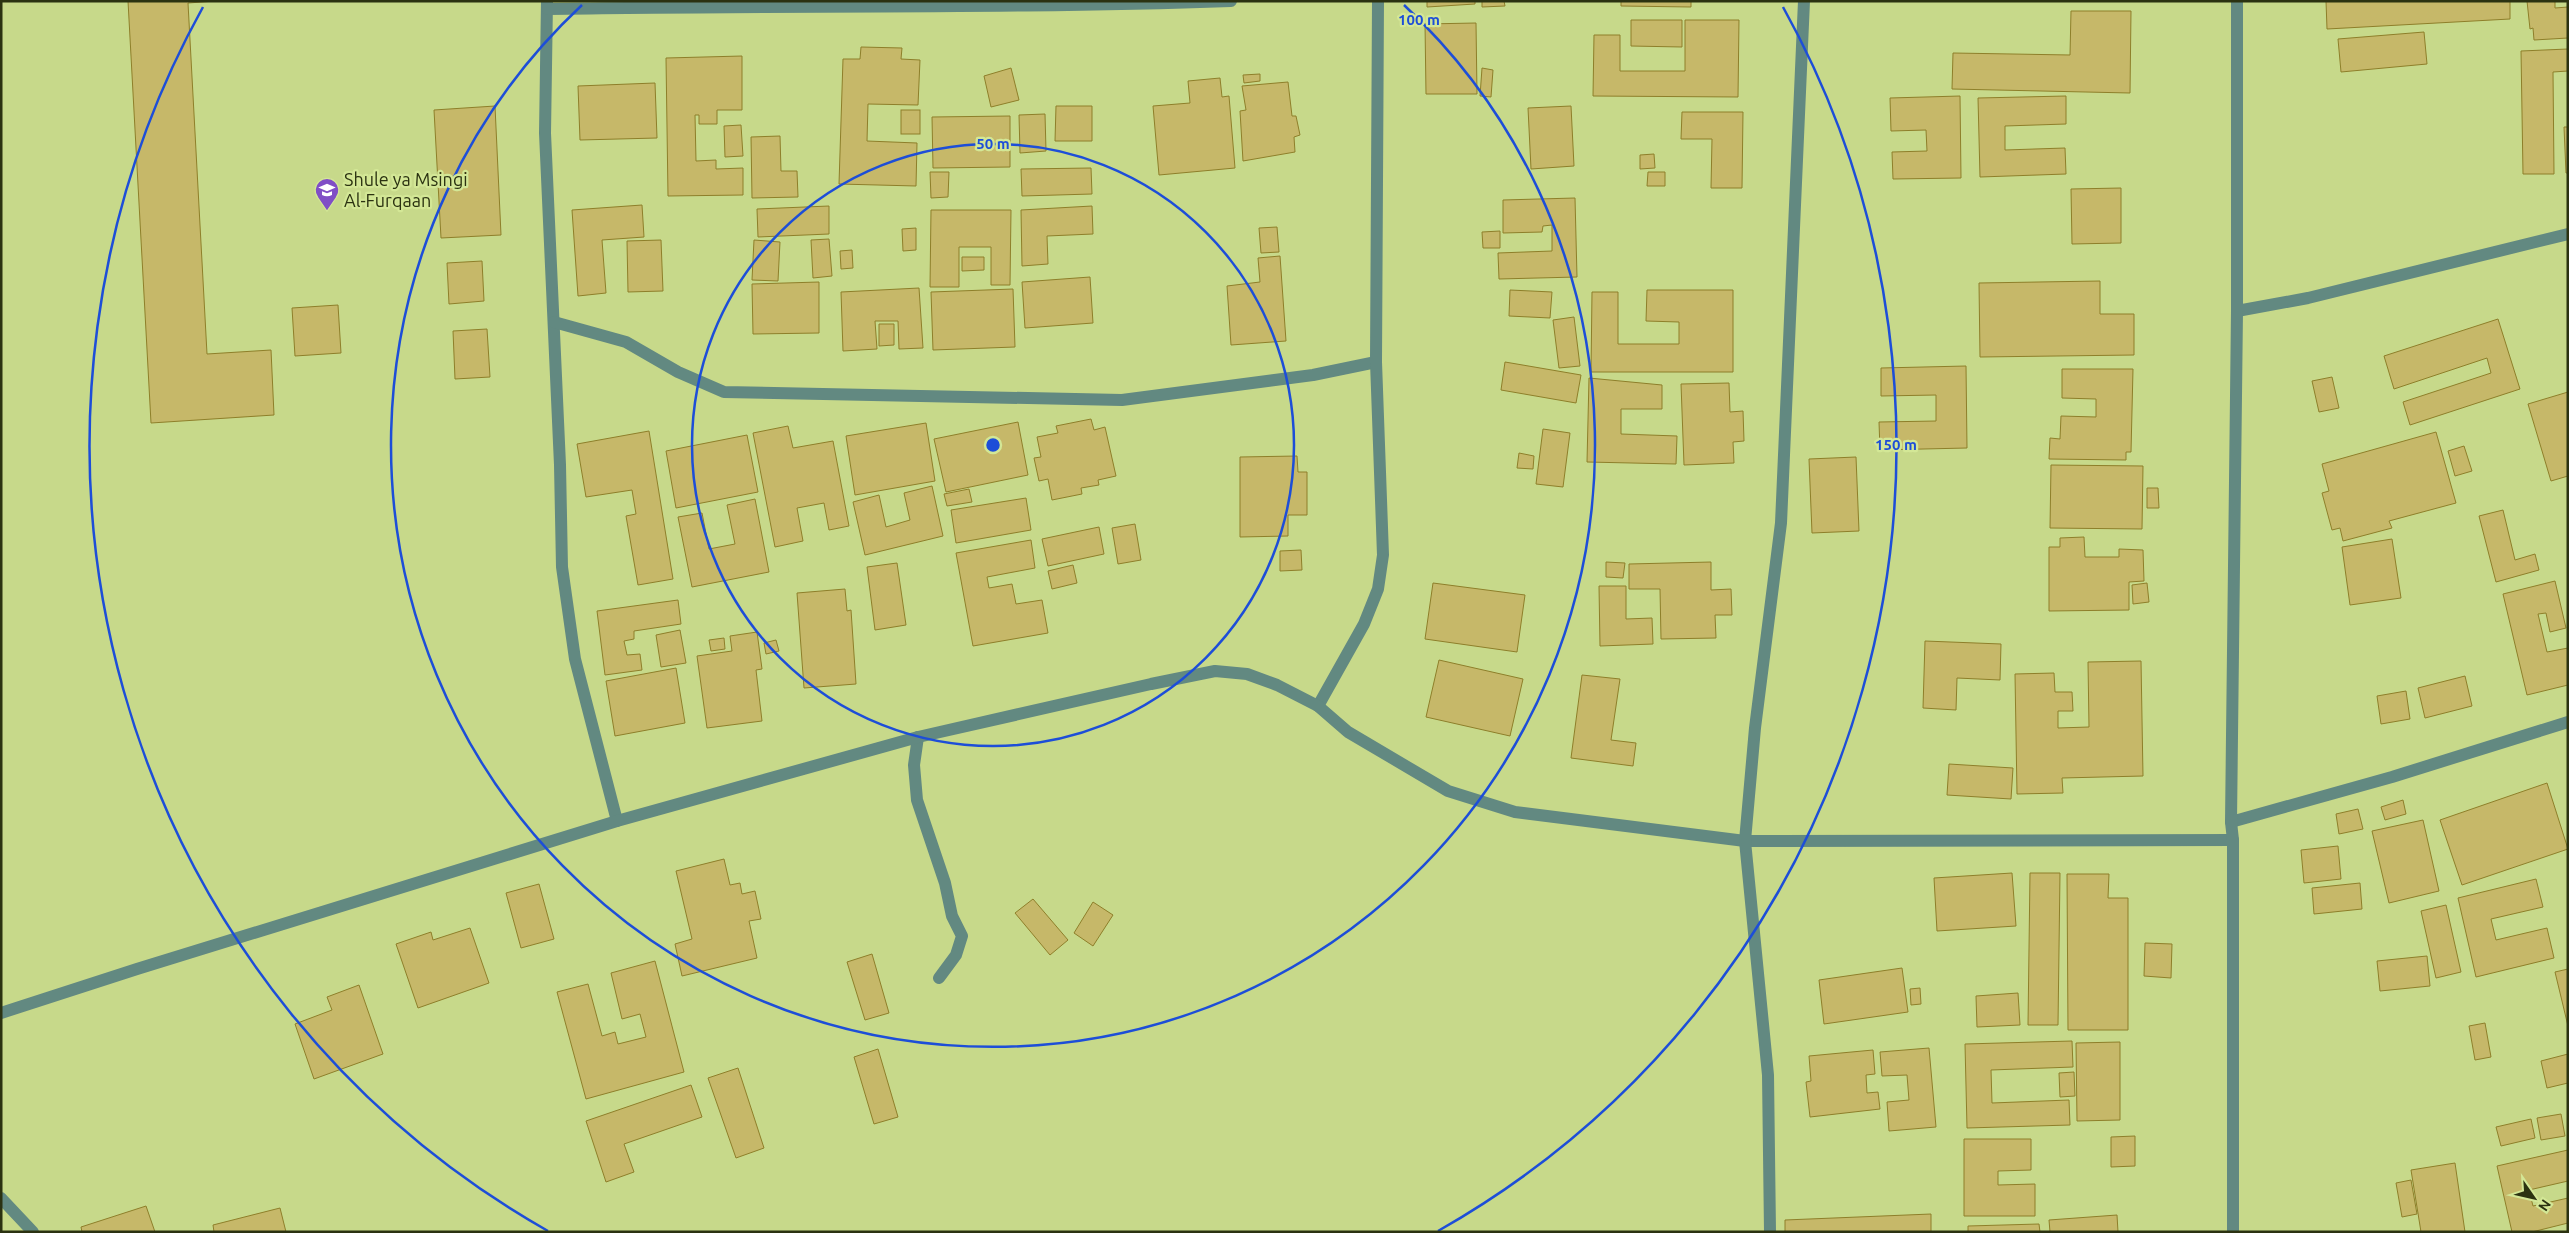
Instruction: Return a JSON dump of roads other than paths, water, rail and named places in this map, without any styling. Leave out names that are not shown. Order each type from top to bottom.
[{"type":"street","points":[[618,821],[575,659],[562,568],[554,322],[545,133],[548,5],[1082,4],[1231,1]]},
{"type":"street","points":[[1318,706],[1364,624],[1378,589],[1383,555],[1376,362],[1378,1]]},
{"type":"street","points":[[1770,1232],[1768,1075],[1745,841],[1755,728],[1781,524],[1804,1]]},
{"type":"street","points":[[2233,1232],[2233,840],[2231,822],[2237,311],[2237,1]]},
{"type":"street","points":[[2237,311],[2308,298],[2568,234]]},
{"type":"street","points":[[554,322],[626,342],[678,372],[724,392],[1122,400],[1313,375],[1376,362]]},
{"type":"street","points":[[1,1013],[137,969],[618,821],[918,737],[1215,671],[1247,674],[1278,685],[1318,706],[1348,732],[1448,791],[1514,812],[1745,841],[2233,840]]},
{"type":"street","points":[[2231,822],[2392,777],[2568,722]]},
{"type":"street","points":[[918,737],[914,766],[917,800],[945,883],[952,916],[962,936],[956,955],[938,978]]},
{"type":"street","points":[[1,1198],[33,1232]]},
{"type":"place","name":"Shule ya Msingi Al-Furqaan","points":[[327,211]]}]
